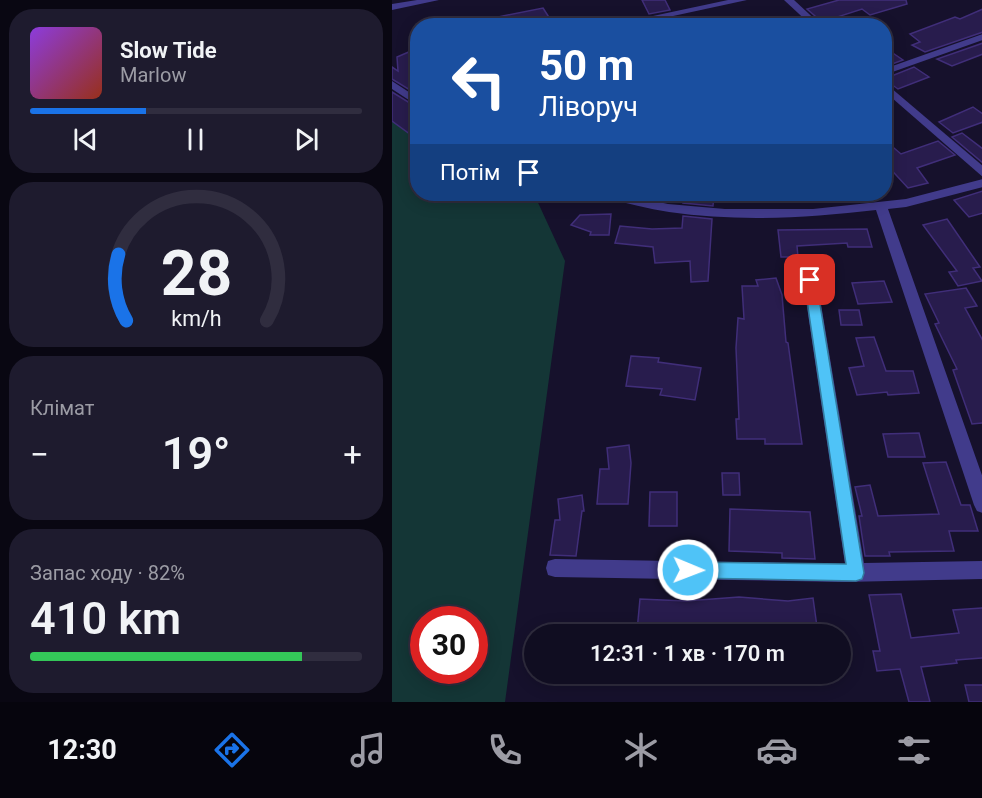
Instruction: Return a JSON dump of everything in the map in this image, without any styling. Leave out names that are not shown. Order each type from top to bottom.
[{"type":"street","points":[[392,7],[434,0]]},
{"type":"street","points":[[651,18],[742,0]]},
{"type":"street","points":[[789,0],[809,18]]},
{"type":"street","points":[[892,69],[983,37]]},
{"type":"street","points":[[392,84],[410,97]]},
{"type":"street","points":[[892,92],[983,173]]},
{"type":"street","points":[[637,201],[668,208],[725,213],[813,213],[906,202],[983,183]]},
{"type":"street","points":[[881,206],[983,505]]},
{"type":"street","points":[[810,280],[856,573]]},
{"type":"street","points":[[555,568],[856,573],[983,570]]},
{"type":"green space","points":[[392,91],[410,104],[410,201],[537,201],[565,261],[505,702],[392,702]]},
{"type":"building","points":[[642,0],[665,0],[670,10],[649,14]]},
{"type":"building","points":[[839,0],[906,0],[907,4],[870,15],[862,9],[834,18],[817,18],[807,9]]},
{"type":"building","points":[[543,8],[549,18],[493,18]]},
{"type":"building","points":[[983,9],[983,32],[925,52],[912,45],[920,42],[910,34],[955,17],[960,19]]},
{"type":"building","points":[[983,43],[983,54],[952,66],[937,59]]},
{"type":"building","points":[[410,51],[410,90],[392,79],[392,67],[398,71],[397,57]]},
{"type":"building","points":[[892,52],[903,60],[892,64]]},
{"type":"building","points":[[914,67],[929,77],[898,89],[892,85],[892,76]]},
{"type":"building","points":[[392,92],[410,103],[410,134],[392,121]]},
{"type":"building","points":[[973,107],[983,114],[983,122],[953,133],[939,122]]},
{"type":"building","points":[[962,133],[983,149],[983,163],[952,137]]},
{"type":"building","points":[[938,141],[955,155],[917,168],[928,183],[908,188],[892,171],[892,149],[901,154]]},
{"type":"building","points":[[983,191],[983,213],[969,217],[954,200]]},
{"type":"building","points":[[683,201],[713,201],[713,206],[683,203]]},
{"type":"building","points":[[611,214],[609,235],[590,235],[591,232],[571,225],[580,215]]},
{"type":"building","points":[[683,216],[712,219],[708,281],[691,282],[690,261],[655,263],[653,247],[615,243],[620,226],[652,229],[682,228]]},
{"type":"building","points":[[947,219],[980,267],[973,268],[982,281],[958,286],[949,272],[957,271],[923,225]]},
{"type":"building","points":[[867,229],[872,247],[848,247],[847,243],[797,246],[798,257],[781,257],[778,230]]},
{"type":"building","points":[[776,278],[782,295],[786,342],[788,343],[802,444],[765,444],[765,439],[737,439],[736,419],[739,419],[736,348],[738,318],[744,319],[742,286],[758,286],[756,280]]},
{"type":"building","points":[[884,281],[892,302],[858,304],[852,283]]},
{"type":"building","points":[[966,288],[977,306],[965,308],[983,341],[983,423],[972,424],[953,370],[957,369],[935,324],[939,323],[925,294]]},
{"type":"building","points":[[839,310],[859,310],[862,325],[841,325]]},
{"type":"building","points":[[874,337],[886,371],[913,371],[919,393],[888,395],[887,392],[857,395],[849,368],[864,366],[856,338]]},
{"type":"building","points":[[631,356],[659,358],[658,362],[701,368],[695,400],[660,395],[662,389],[626,386]]},
{"type":"building","points":[[919,433],[925,457],[888,457],[883,434]]},
{"type":"building","points":[[629,445],[631,463],[628,504],[597,504],[600,469],[609,469],[607,448]]},
{"type":"building","points":[[946,462],[961,505],[970,505],[978,531],[949,531],[954,551],[889,552],[890,556],[865,556],[859,516],[862,516],[855,487],[870,485],[878,516],[939,514],[923,463]]},
{"type":"building","points":[[722,473],[739,473],[740,495],[723,495]]},
{"type":"building","points":[[650,492],[677,492],[677,526],[649,526]]},
{"type":"building","points":[[582,495],[584,511],[582,511],[576,556],[550,555],[555,520],[560,520],[558,499]]},
{"type":"building","points":[[730,509],[810,512],[815,559],[782,558],[782,553],[729,551]]},
{"type":"building","points":[[901,594],[911,638],[959,633],[953,610],[983,608],[983,658],[956,660],[957,663],[921,667],[930,702],[909,702],[900,669],[877,671],[873,651],[880,651],[869,595]]},
{"type":"building","points":[[739,597],[788,601],[813,598],[817,624],[638,624],[640,599],[686,601]]},
{"type":"building","points":[[965,685],[983,685],[983,702],[969,702]]},
{"type":"route","points":[[688,570],[856,573],[810,280]]}]
